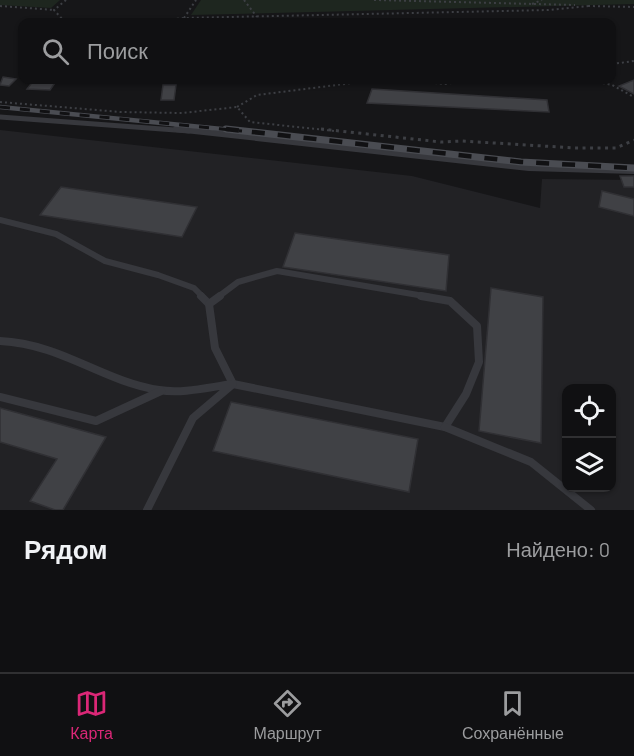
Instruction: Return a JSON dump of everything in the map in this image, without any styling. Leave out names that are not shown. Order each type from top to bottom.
[{"type":"lane","points":[[0,117],[164,128],[529,168],[634,171]]},
{"type":"lane","points":[[0,220],[5,224],[27,225],[56,234],[105,261],[158,275],[194,288],[209,304],[215,348],[233,384]]},
{"type":"lane","points":[[209,304],[238,282],[277,271],[450,302],[477,326],[479,362],[466,394],[445,427]]},
{"type":"lane","points":[[0,340],[17,340],[68,355],[126,382],[161,391]]},
{"type":"lane","points":[[147,510],[193,418],[233,384]]},
{"type":"lane","points":[[0,397],[96,421],[161,391],[233,384],[445,427],[531,462],[591,510]]},
{"type":"path","points":[[54,10],[66,0]]},
{"type":"path","points":[[184,18],[196,0]]},
{"type":"path","points":[[244,0],[257,17]]},
{"type":"path","points":[[374,0],[634,7]]},
{"type":"path","points":[[531,4],[542,0]]},
{"type":"path","points":[[557,0],[564,5]]},
{"type":"path","points":[[0,6],[54,10],[61,18]]},
{"type":"path","points":[[184,18],[548,10],[589,6]]},
{"type":"path","points":[[616,63],[634,61]]},
{"type":"path","points":[[0,102],[121,112],[182,113],[237,107],[256,95],[345,84]]},
{"type":"path","points":[[607,84],[634,97]]},
{"type":"path","points":[[237,107],[250,122],[441,142],[616,148],[634,140]]},
{"type":"shaded area","points":[[0,0],[60,0],[51,8],[0,5]]},
{"type":"shaded area","points":[[201,0],[634,0],[634,4],[191,15]]},
{"type":"shaded area","points":[[0,130],[412,176],[540,208],[542,179],[634,180],[634,510],[0,510]]},
{"type":"building","points":[[3,77],[16,79],[9,86],[0,85]]},
{"type":"building","points":[[634,80],[634,94],[619,86]]},
{"type":"building","points":[[31,84],[54,84],[50,90],[27,89]]},
{"type":"building","points":[[163,85],[176,85],[174,100],[161,100]]},
{"type":"building","points":[[372,89],[547,100],[549,112],[367,103]]},
{"type":"building","points":[[620,176],[634,176],[634,187],[624,187]]},
{"type":"building","points":[[61,187],[197,207],[182,237],[40,215]]},
{"type":"building","points":[[602,191],[634,199],[634,216],[599,207]]},
{"type":"building","points":[[295,233],[449,255],[446,291],[283,267]]},
{"type":"building","points":[[491,288],[543,297],[541,443],[479,431]]},
{"type":"building","points":[[231,402],[418,439],[409,492],[213,451]]},
{"type":"building","points":[[0,408],[106,437],[63,510],[55,510],[30,501],[57,459],[0,442]]},
{"type":"railway","points":[[0,107],[242,131]]},
{"type":"railway","points":[[226,129],[521,162],[634,168]]}]
